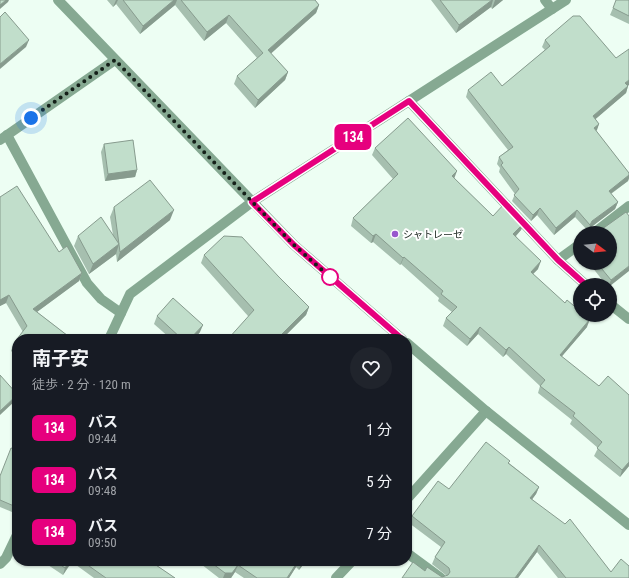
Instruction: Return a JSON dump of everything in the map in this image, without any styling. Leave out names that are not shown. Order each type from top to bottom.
[{"type":"street","points":[[58,0],[294,245],[396,334]]},
{"type":"street","points":[[545,0],[552,9]]},
{"type":"street","points":[[111,334],[130,294],[252,202],[566,0]]},
{"type":"street","points":[[115,60],[4,137],[87,283],[101,298],[122,312]]},
{"type":"street","points":[[409,101],[558,260],[578,278]]},
{"type":"street","points":[[603,226],[629,206]]},
{"type":"street","points":[[558,260],[573,249]]},
{"type":"street","points":[[617,310],[629,319]]},
{"type":"street","points":[[412,347],[486,411],[629,525]]},
{"type":"street","points":[[412,493],[486,411]]},
{"type":"street","points":[[0,564],[6,558],[12,545]]},
{"type":"street","points":[[412,557],[441,578]]},
{"type":"street","points":[[336,578],[347,566]]},
{"type":"building","points":[[0,0],[6,0],[0,5]]},
{"type":"building","points":[[123,0],[174,0],[143,26]]},
{"type":"building","points":[[181,0],[315,0],[319,5],[268,50],[288,72],[258,100],[237,76],[263,53],[229,15],[207,32]]},
{"type":"building","points":[[440,0],[492,0],[459,25]]},
{"type":"building","points":[[616,0],[629,0],[629,16],[613,8]]},
{"type":"building","points":[[5,12],[29,40],[0,64],[0,17]]},
{"type":"building","points":[[573,16],[580,16],[616,58],[629,49],[629,80],[625,83],[628,86],[593,116],[599,124],[594,128],[629,175],[609,191],[618,202],[592,221],[590,225],[577,210],[556,228],[540,208],[533,215],[514,195],[519,189],[501,165],[503,163],[499,157],[513,147],[468,90],[491,72],[502,86],[550,46],[545,40]]},
{"type":"building","points":[[408,118],[457,171],[452,176],[493,216],[505,203],[524,223],[513,234],[541,261],[531,272],[565,303],[567,300],[573,305],[573,322],[588,322],[560,355],[599,386],[608,376],[629,395],[629,462],[622,470],[597,448],[602,442],[573,416],[575,413],[540,386],[545,380],[509,347],[506,350],[480,327],[470,339],[446,318],[457,307],[441,294],[443,291],[376,234],[373,236],[353,218],[398,174],[375,148]]},
{"type":"building","points":[[133,140],[137,170],[108,174],[104,144]]},
{"type":"building","points":[[150,180],[174,210],[120,252],[114,207]]},
{"type":"building","points":[[17,186],[59,252],[67,246],[82,273],[33,309],[66,334],[21,334],[27,326],[9,295],[0,300],[0,197]]},
{"type":"building","points":[[626,212],[629,216],[629,266],[614,278],[609,278],[603,270],[617,270],[617,226],[606,226]]},
{"type":"building","points":[[101,217],[119,244],[93,264],[78,236]]},
{"type":"building","points":[[224,236],[242,237],[309,307],[282,334],[232,334],[254,310],[204,255]]},
{"type":"building","points":[[173,298],[203,325],[195,334],[177,334],[157,316]]},
{"type":"building","points":[[0,375],[12,388],[12,400],[0,411]]},
{"type":"building","points":[[486,442],[510,461],[508,463],[539,487],[530,498],[565,524],[570,519],[611,572],[621,559],[629,566],[629,578],[566,578],[539,545],[515,578],[402,578],[410,566],[412,566],[413,562],[425,571],[427,567],[442,577],[448,575],[450,572],[449,568],[435,557],[445,542],[412,516],[438,481],[449,489]]},
{"type":"building","points":[[12,448],[12,505],[0,500],[0,476]]},
{"type":"building","points":[[89,566],[157,566],[175,578],[106,578]]},
{"type":"building","points":[[216,566],[237,566],[232,573],[225,573]]},
{"type":"building","points":[[239,566],[295,566],[287,578],[257,578]]},
{"type":"bus line","name":"134","points":[[396,334],[294,245],[252,202],[409,101],[558,260],[578,278]]},
{"type":"place","name":"シャトレーゼ","points":[[395,234]]},
{"type":"route","points":[[31,118],[115,60],[294,245],[330,277]]}]
